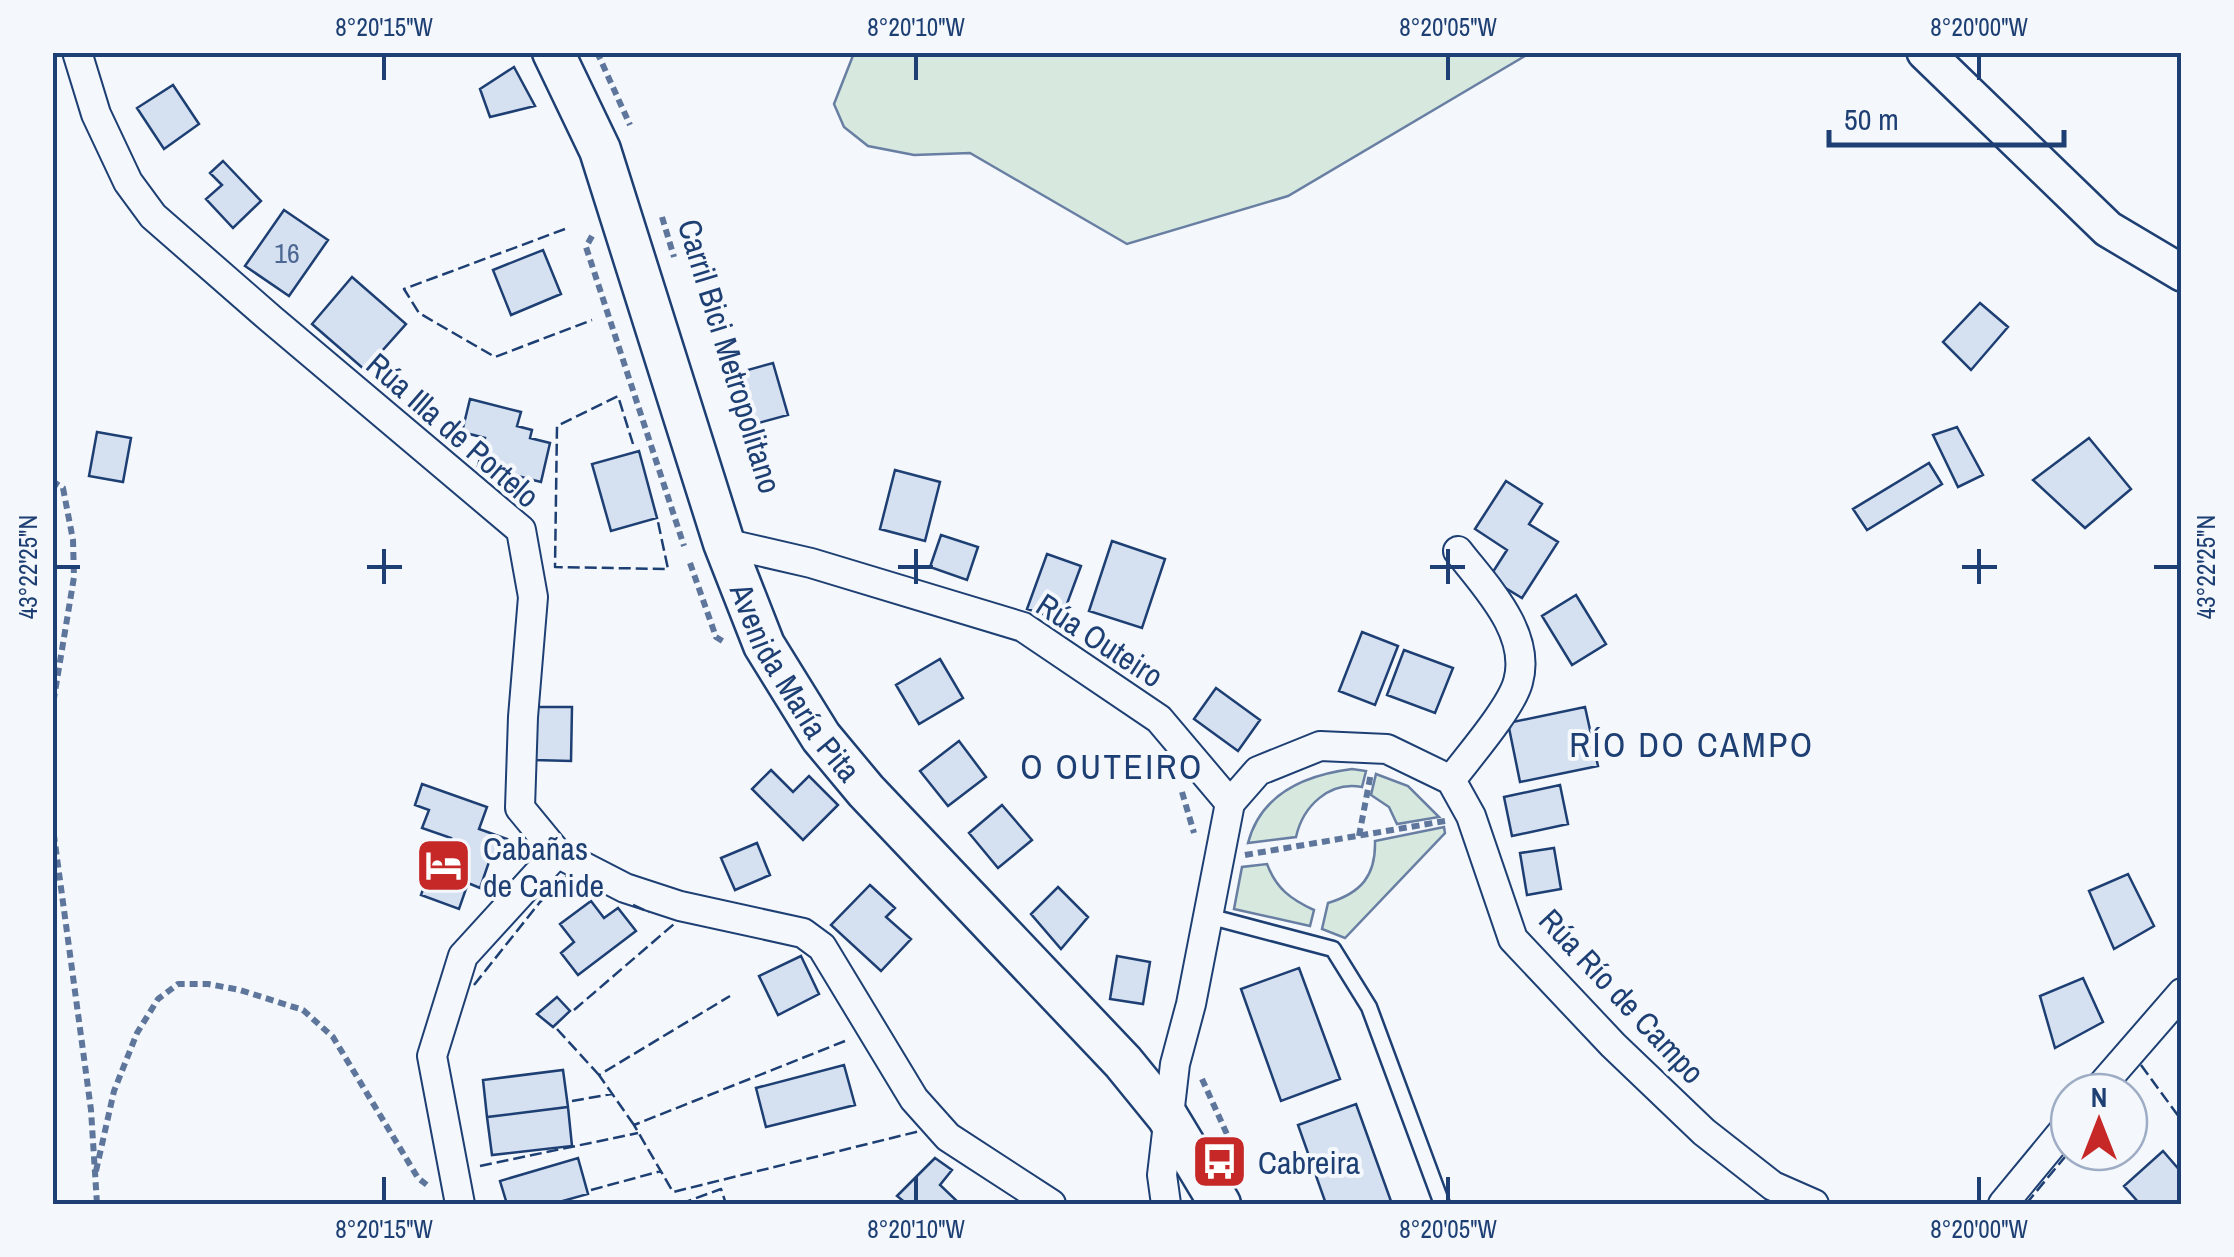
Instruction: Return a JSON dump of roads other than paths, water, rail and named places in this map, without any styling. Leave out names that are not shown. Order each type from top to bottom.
[{"type":"main road","name":"Avenida María Pita","points":[[553,52],[600,150],[724,544],[764,645],[821,736],[866,790],[1124,1062],[1167,1116],[1220,1204]]},
{"type":"street","name":"Rúa Illa de Portelo","points":[[77,52],[96,114],[128,182],[153,216],[521,530],[534,598],[523,716],[520,808],[557,852],[624,888],[680,906],[803,933],[822,948],[914,1099],[948,1137],[1051,1204]]},
{"type":"street","points":[[1926,52],[2108,228],[2182,273]]},
{"type":"street","name":"Rúa Outeiro","points":[[724,544],[812,563],[1024,628],[1159,719],[1230,803]]},
{"type":"street","points":[[1166,1204],[1162,1175],[1167,1116],[1230,803],[1258,771],[1320,746],[1387,748],[1452,780],[1518,684],[1520,653],[1505,612],[1458,551]]},
{"type":"street","name":"Rúa Río de Campo","points":[[1452,780],[1470,816],[1513,939],[1612,1044],[1704,1132],[1773,1186],[1814,1204]]},
{"type":"street","points":[[460,1204],[432,1056],[463,956],[557,852]]},
{"type":"street","points":[[2113,1072],[2182,993]]},
{"type":"street","points":[[2003,1204],[2049,1148]]},
{"type":"lane","points":[[1208,916],[1333,948],[1369,1007],[1442,1204]]},
{"type":"place","name":"Cabañas de Canide","points":[[444,866]]},
{"type":"place","name":"Cabreira","points":[[1219,1162]]},
{"type":"district","name":"RÍO DO CAMPO","points":[[1692,744]]},
{"type":"district","name":"O OUTEIRO","points":[[1112,766]]}]
